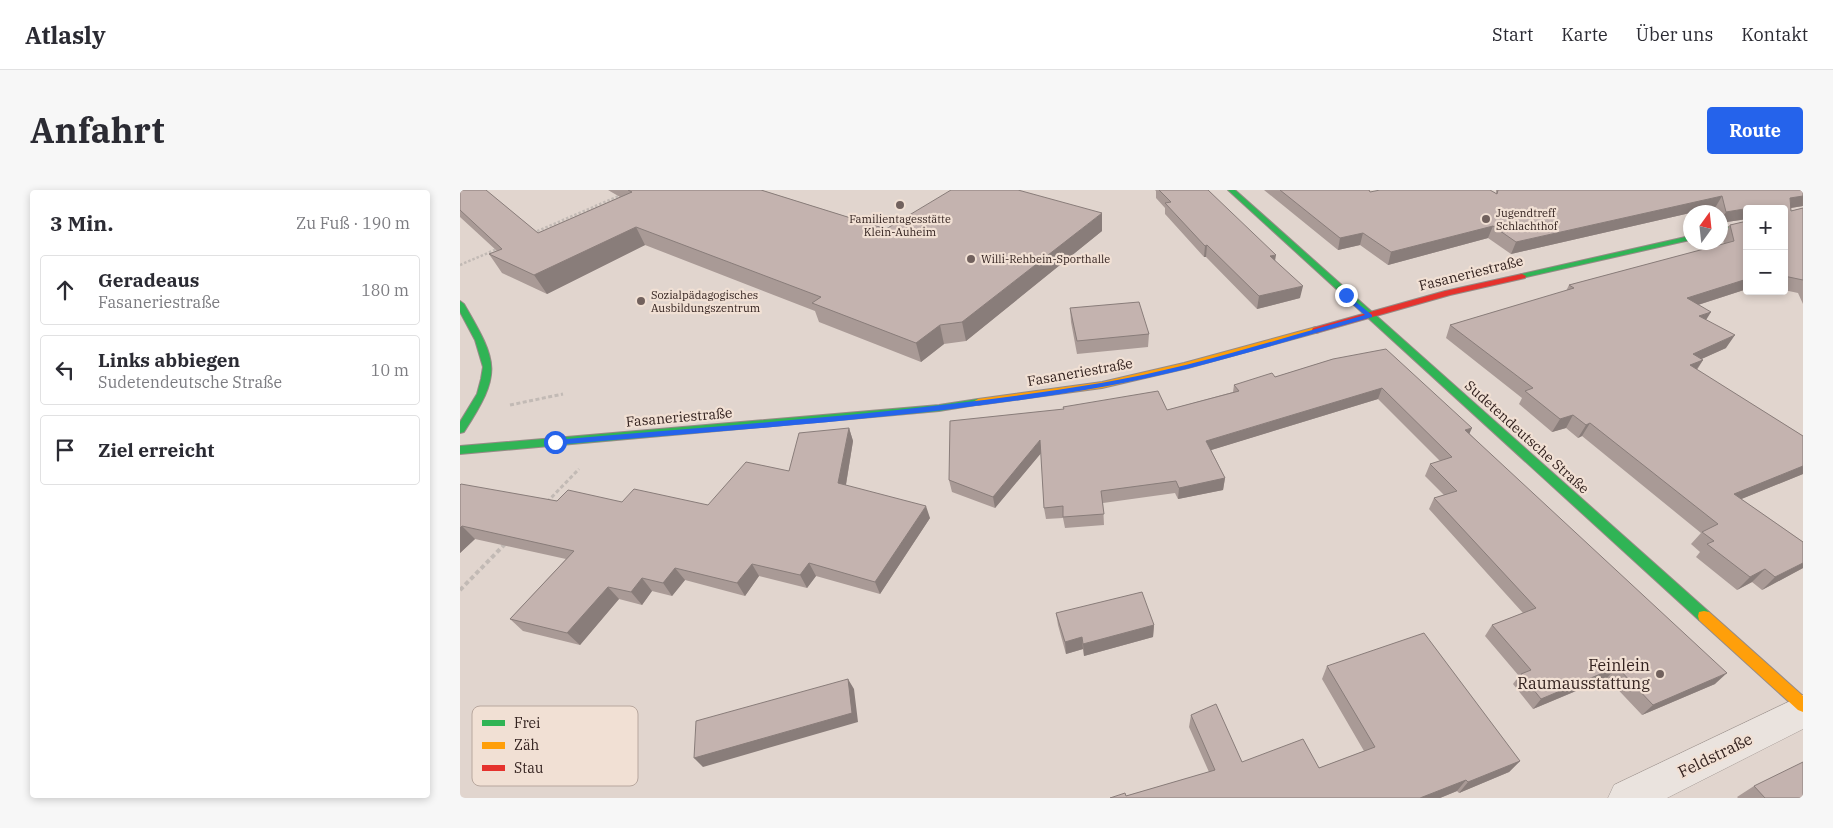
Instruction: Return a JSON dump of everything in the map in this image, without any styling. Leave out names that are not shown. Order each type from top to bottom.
[{"type":"street","name":"Sudetendeutsche Straße","points":[[1231,190],[1803,705]]},
{"type":"street","points":[[1728,229],[1743,226]]},
{"type":"street","name":"Fasaneriestraße","points":[[460,450],[939,408],[1052,394],[1185,366],[1505,280],[1683,240]]},
{"type":"street","points":[[460,304],[487,355],[488,366],[483,386],[473,410],[460,430]]},
{"type":"street","name":"Feldstraße","points":[[1627,798],[1803,711]]},
{"type":"path","points":[[525,237],[624,194]]},
{"type":"path","points":[[460,265],[498,249]]},
{"type":"path","points":[[510,405],[563,394]]},
{"type":"path","points":[[542,506],[584,464]]},
{"type":"path","points":[[460,590],[508,541]]},
{"type":"building","points":[[460,190],[486,190],[538,233],[632,192],[628,190],[761,190],[886,229],[951,190],[1018,190],[1102,213],[962,322],[940,325],[916,343],[812,303],[821,297],[636,227],[534,275],[489,254],[502,249],[460,210]]},
{"type":"building","points":[[1159,190],[1208,190],[1276,255],[1270,256],[1303,286],[1259,296],[1207,245],[1205,246],[1165,203],[1171,202]]},
{"type":"building","points":[[1280,190],[1369,190],[1370,192],[1380,190],[1490,190],[1497,194],[1498,190],[1803,190],[1803,196],[1790,198],[1791,211],[1803,208],[1803,280],[1788,277],[1788,205],[1743,205],[1743,209],[1728,212],[1728,205],[1724,205],[1722,196],[1516,242],[1493,226],[1391,252],[1363,233],[1340,238]]},
{"type":"building","points":[[1743,222],[1743,280],[1687,298],[1711,312],[1699,316],[1735,335],[1693,354],[1703,360],[1690,365],[1803,436],[1803,466],[1734,494],[1803,542],[1803,563],[1775,577],[1765,569],[1750,577],[1707,544],[1714,541],[1702,532],[1718,524],[1590,423],[1586,425],[1573,415],[1560,419],[1525,391],[1533,388],[1450,325],[1574,288],[1569,285],[1700,250],[1728,250],[1728,243],[1734,241],[1730,225]]},
{"type":"building","points":[[1139,302],[1149,334],[1077,341],[1070,308]]},
{"type":"building","points":[[1386,349],[1472,428],[1465,430],[1727,673],[1653,705],[1617,667],[1541,699],[1521,674],[1531,670],[1492,625],[1536,608],[1434,498],[1457,491],[1430,464],[1452,457],[1382,388],[1206,441],[1225,478],[1179,488],[1176,481],[1101,491],[1104,514],[1063,517],[1063,506],[1044,508],[1040,440],[993,497],[949,480],[950,421],[1064,409],[1063,407],[1158,391],[1167,410],[1239,391],[1234,385],[1272,373],[1275,377],[1333,359]]},
{"type":"building","points":[[849,428],[838,483],[926,506],[875,582],[809,563],[800,575],[752,564],[737,583],[675,568],[663,583],[642,578],[631,592],[608,587],[567,633],[510,619],[574,551],[462,526],[460,528],[461,484],[557,501],[568,490],[622,502],[634,489],[708,505],[746,462],[789,471],[799,433]]},
{"type":"building","points":[[1142,592],[1154,625],[1083,644],[1082,637],[1065,642],[1056,613]]},
{"type":"building","points":[[1424,633],[1520,761],[1468,782],[1466,780],[1420,798],[1110,798],[1125,793],[1126,796],[1215,770],[1191,715],[1216,704],[1242,762],[1303,739],[1319,768],[1375,747],[1327,666]]},
{"type":"building","points":[[848,679],[852,713],[694,758],[696,721]]},
{"type":"building","points":[[1803,762],[1803,798],[1765,798],[1754,786]]},
{"type":"traffic: fast","points":[[1231,190],[1704,616]]},
{"type":"traffic: fast","points":[[1728,229],[1743,226]]},
{"type":"traffic: fast","points":[[1522,276],[1683,240]]},
{"type":"traffic: fast","points":[[460,304],[480,340],[487,367],[482,394],[460,430]]},
{"type":"traffic: fast","points":[[460,450],[939,408],[978,402]]},
{"type":"traffic: slow","points":[[978,402],[1102,385],[1185,366],[1316,330]]},
{"type":"traffic: slow","points":[[1704,616],[1803,705]]},
{"type":"traffic: jam","points":[[1316,330],[1448,293],[1522,276]]},
{"type":"place","name":"Familientagesstätte Klein-Auheim","points":[[900,205]]},
{"type":"place","name":"Jugendtreff Schlachthof","points":[[1486,219]]},
{"type":"place","name":"Willi-Rehbein-Sporthalle","points":[[971,259]]},
{"type":"place","name":"Sozialpädagogisches Ausbildungszentrum","points":[[641,301]]},
{"type":"place","name":"Feinlein Raumausstattung","points":[[1660,674]]},
{"type":"route","points":[[555,442],[939,408],[1052,394],[1102,385],[1185,366],[1370,316],[1346,295]]}]
